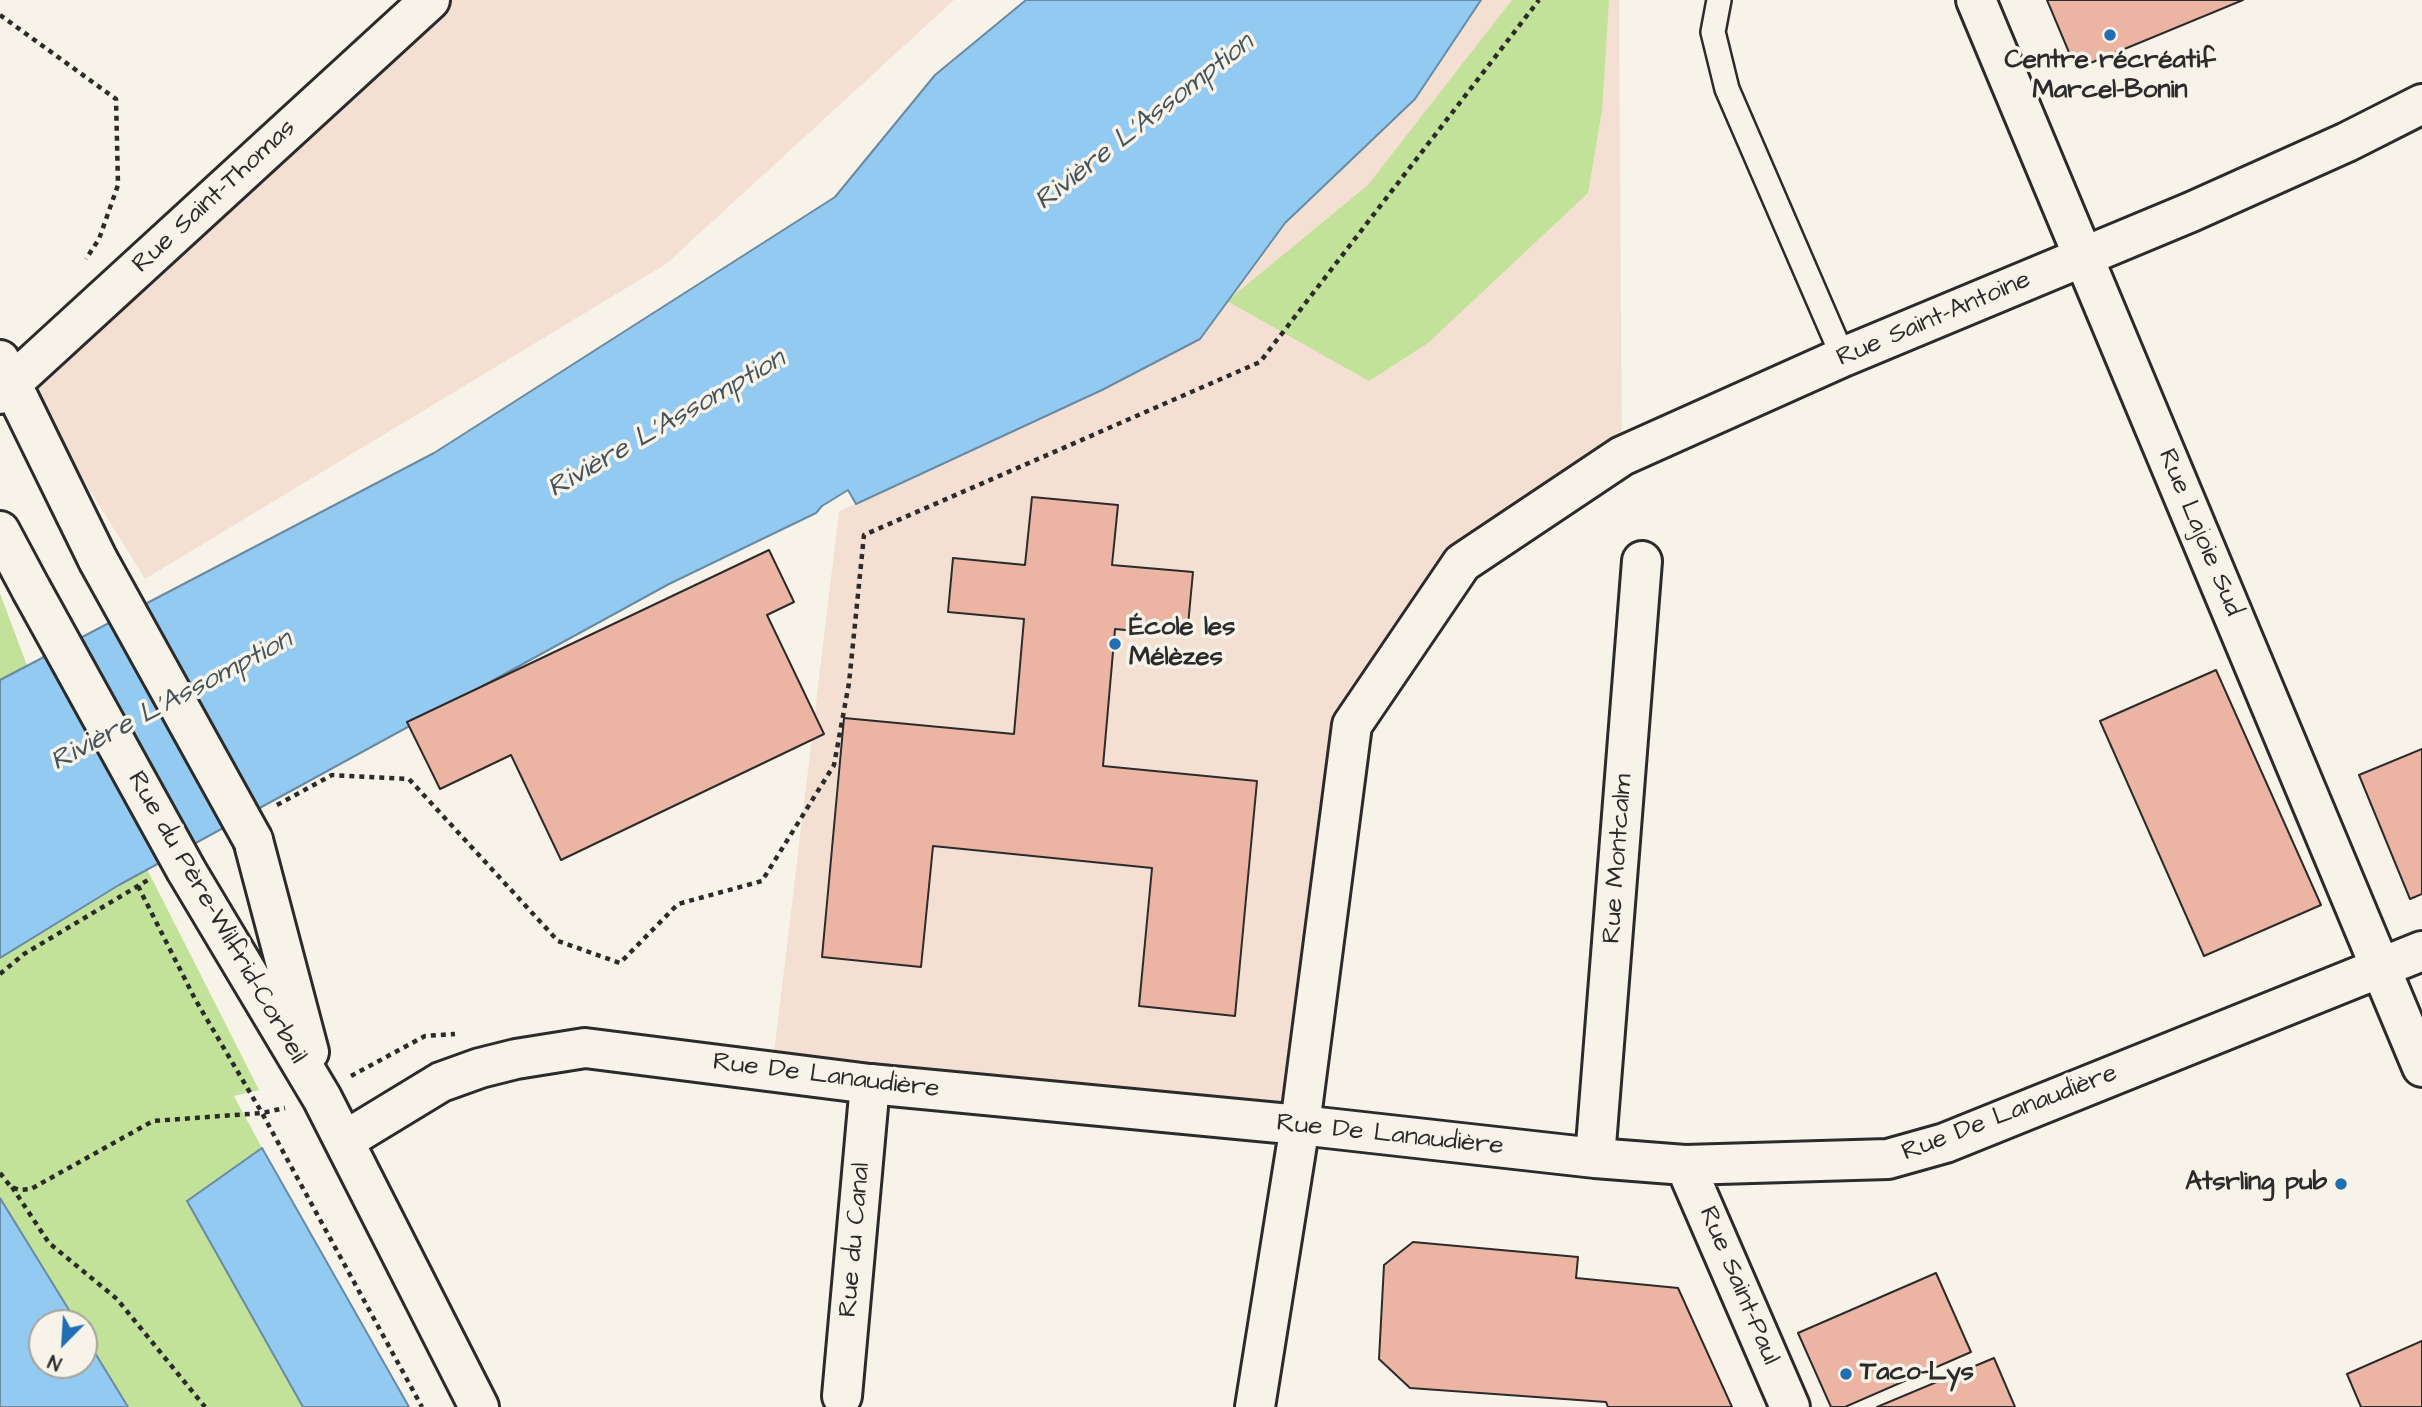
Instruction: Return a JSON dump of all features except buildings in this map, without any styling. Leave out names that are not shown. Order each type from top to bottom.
[{"type":"street","name":"Rue Saint-Thomas","points":[[4,379],[430,0]]},
{"type":"street","name":"Rue Lajoie Sud","points":[[1976,0],[2422,1067]]},
{"type":"street","name":"Rue Saint-Antoine","points":[[1300,1125],[1352,725],[1462,563],[1622,456],[2347,142],[2422,104]]},
{"type":"street","name":"Rue du Père-Wilfrid-Corbeil","points":[[4,379],[98,559],[262,824],[321,1098]]},
{"type":"street","name":"Rue du Père-Wilfrid-Corbeil","points":[[0,531],[168,874],[321,1098],[479,1407]]},
{"type":"street","name":"Rue Montcalm","points":[[1595,1158],[1642,561]]},
{"type":"street","name":"Rue De Lanaudière","points":[[344,1141],[441,1082],[480,1068],[549,1052],[585,1048],[870,1084],[1300,1125],[1595,1158],[1685,1165],[1888,1159],[1945,1143],[2422,951]]},
{"type":"street","name":"Rue du Canal","points":[[842,1396],[870,1084]]},
{"type":"street","points":[[1255,1407],[1300,1125]]},
{"type":"street","name":"Rue Saint-Paul","points":[[1685,1165],[1790,1407]]},
{"type":"lane","points":[[1719,0],[1713,32],[1727,89],[1843,358]]},
{"type":"path","points":[[262,824],[332,775],[409,779],[558,941],[620,963],[678,904],[762,881],[834,765],[849,683],[864,535],[1261,362],[1539,0]]},
{"type":"path","points":[[0,15],[116,99],[118,185],[99,239],[85,261]]},
{"type":"path","points":[[0,974],[24,954],[138,886],[168,874]]},
{"type":"path","points":[[138,886],[195,999],[262,1114],[422,1407]]},
{"type":"path","points":[[11,1187],[31,1189],[153,1121],[262,1114]]},
{"type":"path","points":[[0,1173],[50,1243],[117,1299],[205,1407]]},
{"type":"shaded area","points":[[449,0],[954,0],[666,264],[145,579],[23,382]]},
{"type":"shaded area","name":"École les Mélèzes","points":[[1481,0],[1619,0],[1622,456],[1462,563],[1352,725],[1300,1125],[772,1070],[839,511],[1102,390],[1200,339],[1285,223],[1415,99]]},
{"type":"green space","points":[[1512,0],[1609,0],[1602,110],[1588,193],[1428,343],[1369,381],[1227,301],[1368,185]]},
{"type":"green space","points":[[0,593],[27,666],[0,680]]},
{"type":"green space","points":[[147,869],[259,1090],[234,1096],[262,1148],[187,1201],[303,1407],[128,1407],[98,1358],[98,1309],[68,1309],[0,1198],[0,958]]},
{"type":"water","name":"Rivière L'Assomption","points":[[1026,0],[1481,0],[1415,99],[1285,223],[1200,339],[1102,390],[856,504],[848,490],[822,506],[816,513],[669,584],[119,885],[0,958],[0,680],[434,453],[835,197],[935,75]]},
{"type":"water","points":[[262,1148],[409,1407],[303,1407],[187,1201]]},
{"type":"water","points":[[0,1198],[68,1309],[28,1309],[28,1379],[98,1379],[98,1358],[128,1407],[0,1407]]},
{"type":"place","name":"Centre récréatif Marcel-Bonin","points":[[2110,35]]},
{"type":"place","name":"École les Mélèzes","points":[[1115,644]]},
{"type":"place","name":"Atsrling pub","points":[[2341,1184]]},
{"type":"place","name":"Taco-Lys","points":[[1846,1374]]}]
